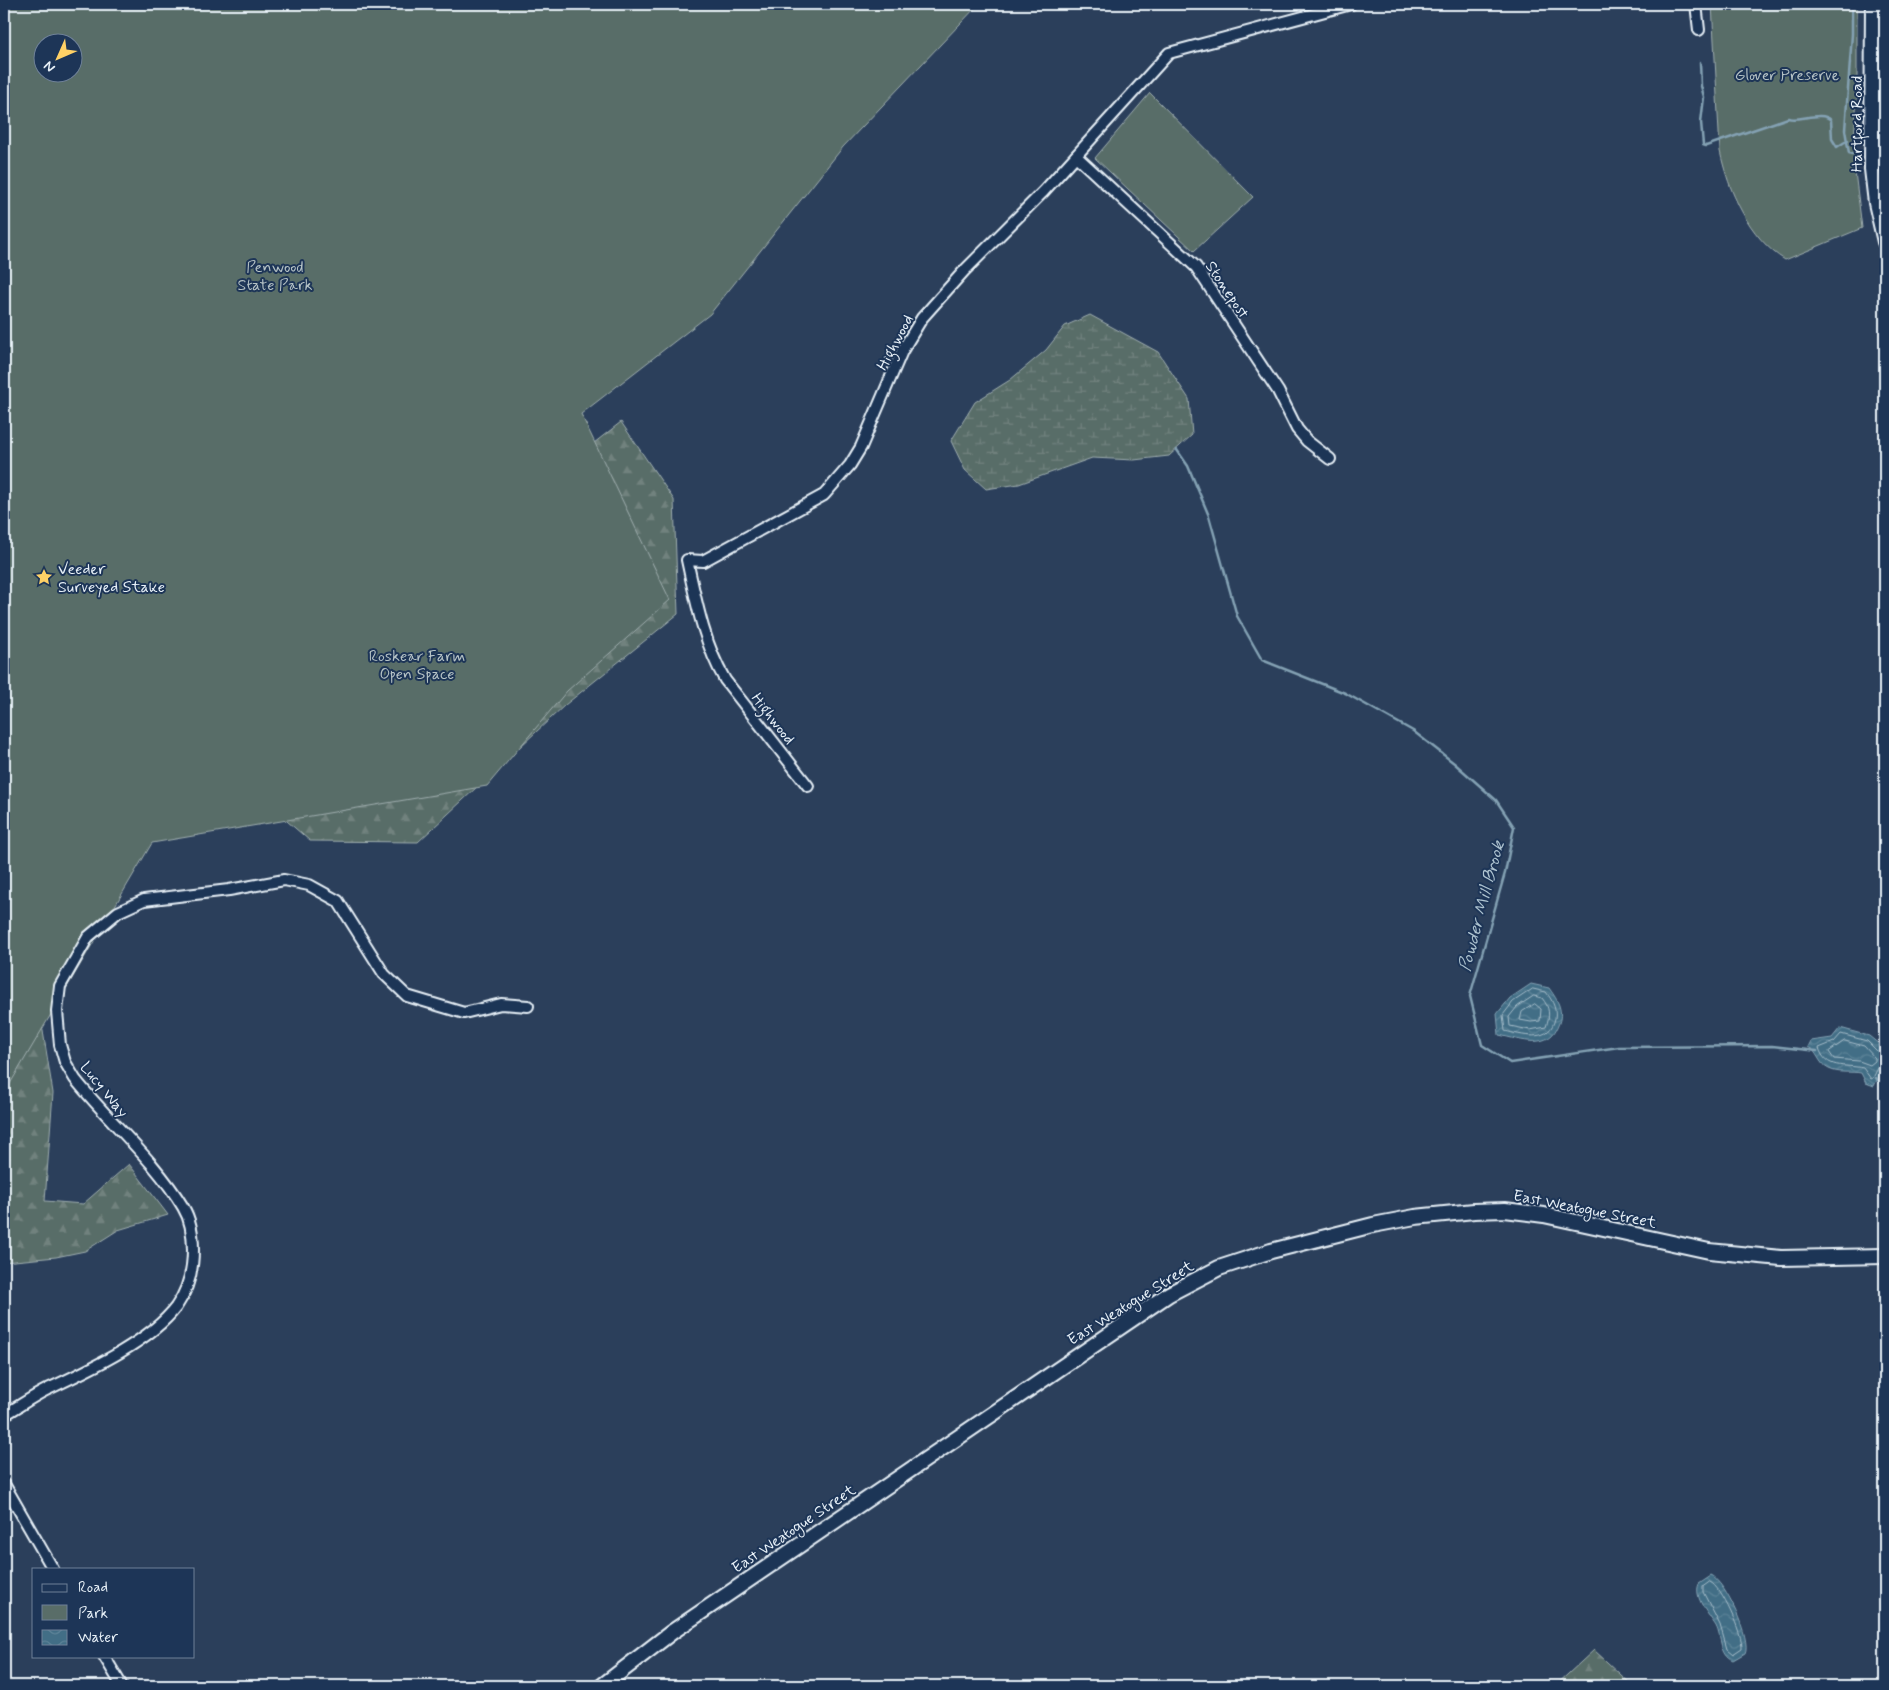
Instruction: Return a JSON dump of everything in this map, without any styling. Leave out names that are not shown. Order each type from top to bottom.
[{"type":"street","name":"Highwood","points":[[808,786],[718,667],[711,653],[687,560],[703,561],[824,495],[832,488],[861,447],[902,350],[922,318],[964,271],[1044,191],[1169,53],[1352,4]]},
{"type":"street","points":[[1696,4],[1699,30]]},
{"type":"street","name":"Hartford Road","points":[[1873,4],[1879,46],[1872,169],[1878,218],[1885,242]]},
{"type":"street","name":"Stonepost","points":[[1076,156],[1196,267],[1278,391],[1297,428],[1307,440],[1330,459]]},
{"type":"street","name":"Lucy Way","points":[[4,1415],[102,1362],[151,1332],[164,1322],[176,1307],[190,1277],[193,1240],[191,1222],[183,1207],[163,1178],[76,1079],[65,1062],[60,1044],[57,1011],[60,986],[88,937],[118,912],[144,900],[229,890],[284,880],[309,884],[338,901],[384,974],[407,996],[464,1014],[501,1004],[528,1006]]},
{"type":"street","name":"East Weatogue Street","points":[[602,1686],[672,1632],[1169,1294],[1219,1268],[1271,1250],[1373,1225],[1416,1217],[1505,1210],[1544,1215],[1709,1251],[1781,1258],[1885,1256]]},
{"type":"street","points":[[4,1484],[52,1568]]},
{"type":"street","points":[[105,1658],[122,1686]]},
{"type":"green space","name":"Penwood State Park","points":[[4,4],[979,4],[843,147],[710,314],[581,414],[670,600],[567,691],[487,786],[152,843],[4,1094]]},
{"type":"green space","name":"Glover Preserve","points":[[1712,4],[1857,4],[1857,97],[1854,139],[1855,172],[1862,228],[1785,260],[1772,251],[1751,226],[1742,212],[1728,181],[1720,151]]},
{"type":"green space","points":[[1150,93],[1253,197],[1194,251],[1095,158]]},
{"type":"green space","points":[[1090,315],[1158,352],[1189,399],[1192,435],[1169,456],[1134,460],[1092,458],[1019,484],[986,489],[965,470],[951,441],[975,402],[1010,380],[1046,350],[1065,326]]},
{"type":"green space","name":"Roskear Farm Open Space","points":[[621,422],[674,500],[678,614],[565,705],[418,842],[310,841],[265,802],[185,795],[38,1000],[53,1093],[45,1201],[83,1204],[129,1164],[168,1215],[118,1230],[85,1251],[56,1257],[4,1262],[4,928],[121,811]]},
{"type":"green space","points":[[1594,1650],[1633,1686],[1555,1686]]},
{"type":"water","points":[[1531,984],[1549,988],[1557,1000],[1561,1013],[1555,1032],[1542,1040],[1534,1041],[1499,1035],[1497,1014],[1510,998]]},
{"type":"water","points":[[1840,1028],[1869,1036],[1885,1049],[1885,1069],[1881,1072],[1874,1086],[1866,1083],[1861,1073],[1837,1071],[1825,1067],[1814,1051],[1808,1047],[1811,1041],[1832,1038]]},
{"type":"water","points":[[1711,1576],[1717,1580],[1730,1599],[1745,1636],[1745,1653],[1733,1660],[1725,1654],[1716,1626],[1703,1606],[1698,1594],[1699,1584]]},
{"type":"waterway","points":[[1852,4],[1852,34],[1845,130],[1849,153],[1852,154]]},
{"type":"waterway","points":[[1700,62],[1701,86],[1704,97],[1701,122],[1703,145],[1706,146],[1788,118],[1798,119],[1816,116],[1827,117],[1831,120],[1832,139],[1837,147],[1848,140]]},
{"type":"waterway","name":"Powder Mill Brook","points":[[1177,450],[1188,466],[1209,516],[1237,616],[1262,660],[1345,693],[1413,731],[1454,763],[1496,800],[1514,827],[1505,873],[1470,996],[1482,1045],[1510,1063],[1619,1047],[1772,1046],[1817,1051]]},
{"type":"waterway","name":"Powder Mill Brook","points":[[1876,1078],[1885,1087]]},
{"type":"place","name":"Veeder Surveyed Stake","points":[[44,577]]}]
